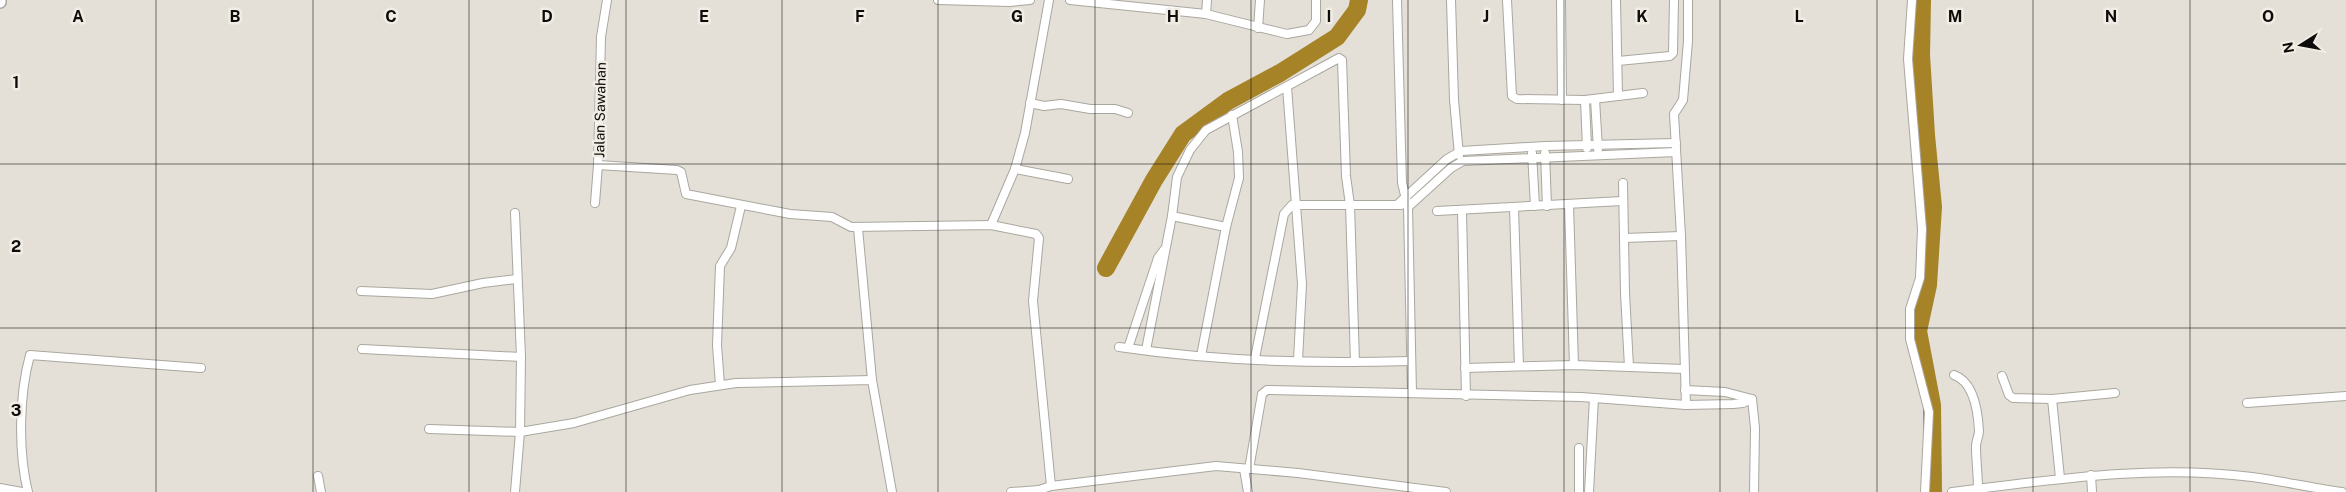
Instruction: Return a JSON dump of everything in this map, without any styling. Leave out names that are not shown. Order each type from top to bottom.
[{"type":"street","name":"Jalan Sawahan","points":[[607,0],[601,37],[598,165],[677,170],[681,172],[686,194],[741,206],[832,217],[842,224],[855,228],[991,225],[1036,234],[1038,238],[1033,301],[1051,486]]},
{"type":"street","points":[[938,0],[1030,0]]},
{"type":"street","points":[[991,225],[1014,171],[1030,103],[1049,0]]},
{"type":"street","points":[[1070,0],[1206,14],[1286,34],[1309,30],[1316,21],[1316,0]]},
{"type":"street","points":[[1206,14],[1207,0]]},
{"type":"street","points":[[1258,28],[1260,0]]},
{"type":"street","points":[[1397,0],[1402,183],[1408,207],[1412,393]]},
{"type":"street","points":[[1451,0],[1454,100],[1461,162]]},
{"type":"street","points":[[1508,0],[1512,96],[1516,99],[1585,100],[1643,93]]},
{"type":"street","points":[[1561,0],[1562,100]]},
{"type":"street","points":[[1616,0],[1618,96]]},
{"type":"street","points":[[1618,62],[1670,56],[1673,52],[1674,0]]},
{"type":"street","points":[[1686,405],[1681,236],[1674,114],[1683,100],[1688,41],[1688,0]]},
{"type":"street","points":[[1912,0],[1908,59],[1922,229],[1920,278],[1910,309],[1910,339],[1929,412],[1926,492]]},
{"type":"street","points":[[1146,350],[1172,216],[1177,177],[1190,150],[1206,130],[1339,58],[1342,60],[1346,176],[1350,205],[1355,362]]},
{"type":"street","points":[[1287,86],[1302,284],[1298,360]]},
{"type":"street","points":[[1595,99],[1597,155]]},
{"type":"street","points":[[1585,100],[1586,155]]},
{"type":"street","points":[[1030,103],[1044,106],[1062,104],[1090,109],[1115,109],[1128,113]]},
{"type":"street","points":[[1201,356],[1226,227],[1238,178],[1238,152],[1232,115]]},
{"type":"street","points":[[1398,204],[1447,159],[1459,152],[1532,146],[1598,144],[1676,148]]},
{"type":"street","points":[[1532,146],[1536,206]]},
{"type":"street","points":[[1545,146],[1547,206]]},
{"type":"street","points":[[1408,207],[1451,168],[1461,162],[1532,156],[1597,155],[1676,148]]},
{"type":"street","points":[[595,203],[598,165]]},
{"type":"street","points":[[1014,171],[1068,179]]},
{"type":"street","points":[[1623,183],[1622,201],[1629,367]]},
{"type":"street","points":[[1437,211],[1622,201]]},
{"type":"street","points":[[1255,358],[1284,214],[1287,209],[1295,206],[1398,204],[1408,207]]},
{"type":"street","points":[[1569,205],[1574,365]]},
{"type":"street","points":[[720,385],[717,345],[720,274],[731,248],[741,206]]},
{"type":"street","points":[[1514,208],[1520,366]]},
{"type":"street","points":[[1462,210],[1466,396]]},
{"type":"street","points":[[515,213],[521,357],[520,432],[515,492]]},
{"type":"street","points":[[1172,216],[1226,227]]},
{"type":"street","points":[[855,228],[872,380],[892,492]]},
{"type":"street","points":[[1624,238],[1681,236]]},
{"type":"street","points":[[1128,348],[1158,258],[1166,248]]},
{"type":"street","points":[[361,291],[432,294],[483,283],[517,279]]},
{"type":"street","points":[[1119,347],[1201,356],[1355,362],[1410,361]]},
{"type":"street","points":[[362,349],[521,357]]},
{"type":"street","points":[[28,492],[25,479],[22,426],[30,355],[200,368]]},
{"type":"street","points":[[1465,368],[1574,365],[1684,369]]},
{"type":"street","points":[[1954,375],[1962,378],[1970,386],[1976,414],[1979,430],[1976,444],[1978,489]]},
{"type":"street","points":[[2002,376],[2009,395],[2013,398],[2052,399],[2115,393]]},
{"type":"street","points":[[429,429],[520,432],[574,423],[690,390],[720,385],[872,380]]},
{"type":"street","points":[[1685,390],[1725,392],[1752,399]]},
{"type":"street","points":[[1248,492],[1246,469],[1265,391],[1594,398],[1686,405],[1734,404],[1752,399]]},
{"type":"street","points":[[2247,403],[2346,396]]},
{"type":"street","points":[[1589,492],[1594,398]]},
{"type":"street","points":[[1752,399],[1754,492]]},
{"type":"street","points":[[2052,399],[2060,478]]},
{"type":"street","points":[[1579,448],[1579,492]]},
{"type":"street","points":[[1011,492],[1039,491],[1051,486],[1216,466],[1298,473],[1369,488],[1446,492]]},
{"type":"street","points":[[1952,492],[2091,475],[2195,473],[2252,477],[2342,492]]},
{"type":"street","points":[[2091,475],[2092,492]]},
{"type":"street","points":[[318,476],[321,492]]},
{"type":"street","points":[[0,488],[22,492]]},
{"type":"waterway","points":[[1106,268],[1154,180],[1183,134],[1228,101],[1280,73],[1337,37],[1357,10],[1359,0]]},
{"type":"waterway","points":[[1922,0],[1921,55],[1933,207],[1928,285],[1918,331],[1932,405],[1933,492]]}]
